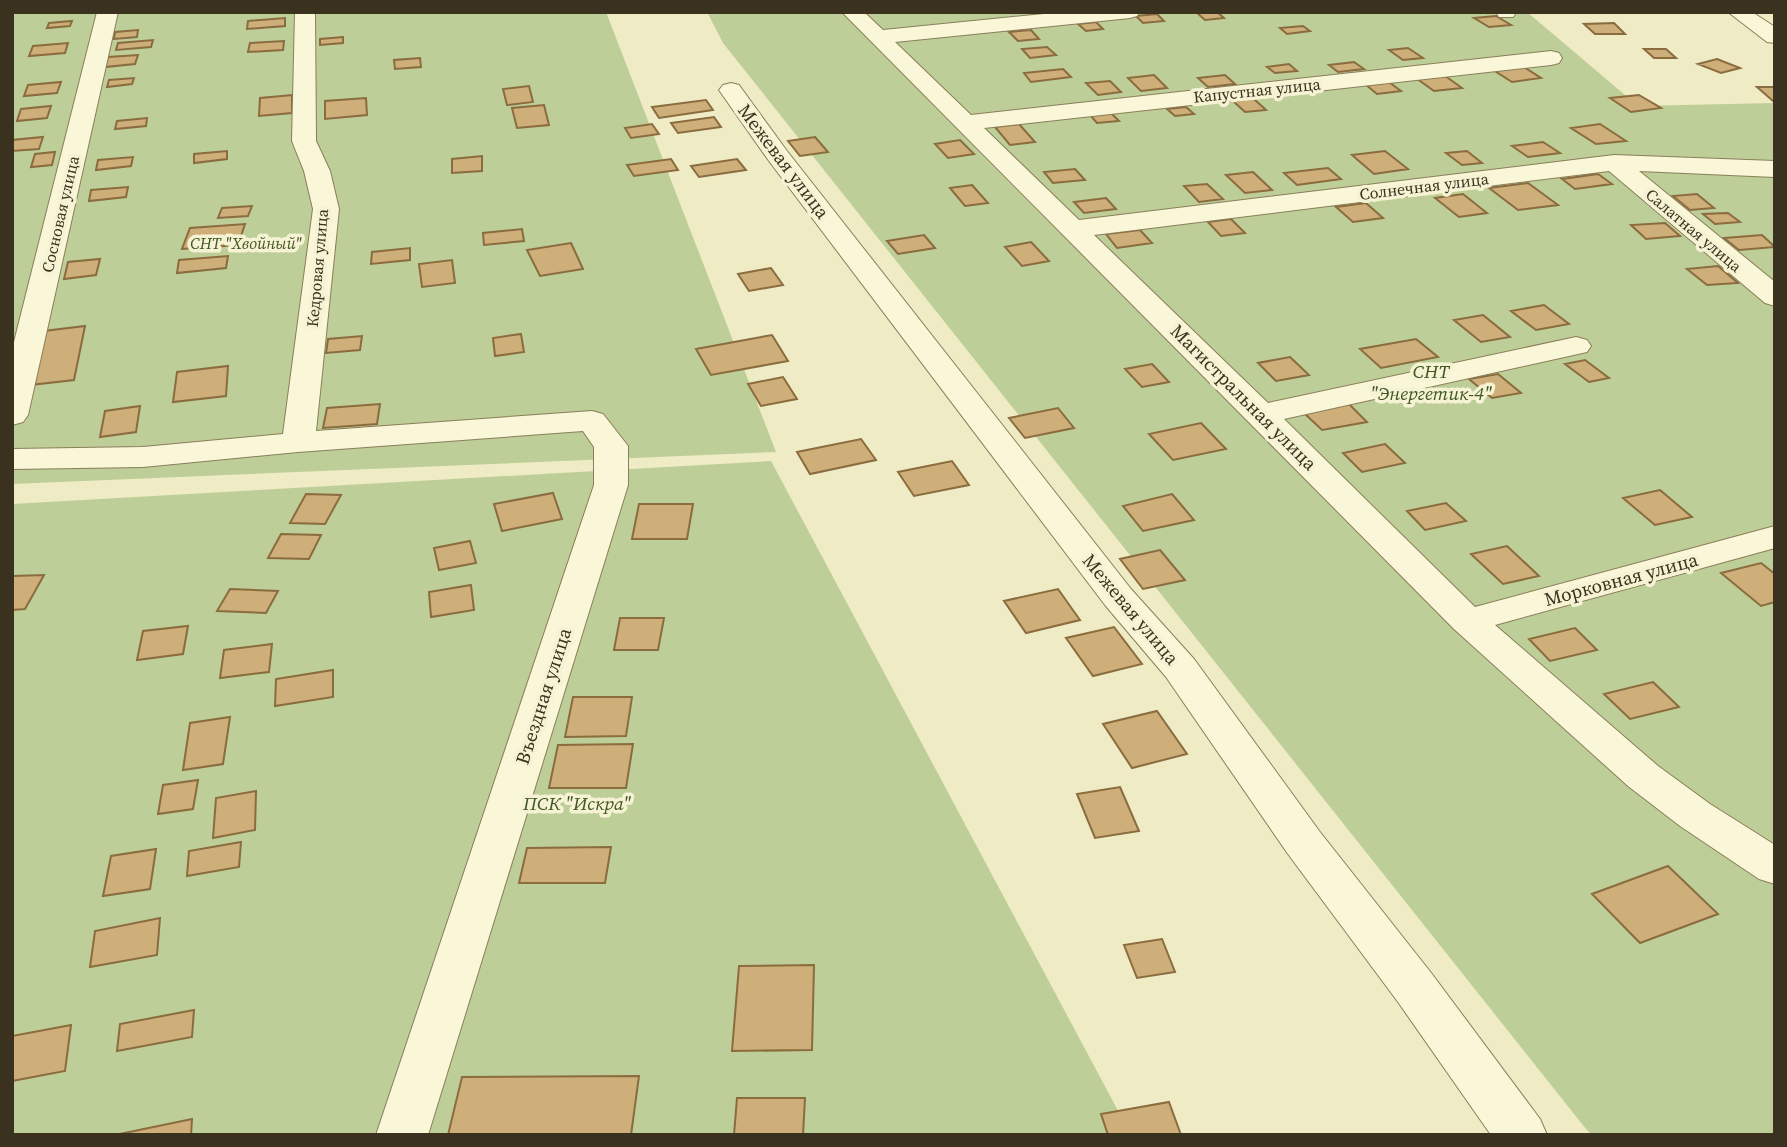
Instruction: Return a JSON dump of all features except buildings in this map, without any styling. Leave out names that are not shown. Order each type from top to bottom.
[{"type":"street","name":"Сосновая улица","points":[[12,415],[108,12]]},
{"type":"street","name":"Кедровая улица","points":[[298,442],[326,209],[317,171],[304,141],[305,12]]},
{"type":"street","name":"Магистральная улица","points":[[852,12],[1261,414],[1467,621],[1643,776],[1695,815],[1775,867]]},
{"type":"street","points":[[877,37],[1130,12]]},
{"type":"street","points":[[1738,12],[1775,37]]},
{"type":"street","name":"Капустная улица","points":[[964,123],[1551,58]]},
{"type":"street","name":"Межевая улица","points":[[731,90],[778,156],[1101,575],[1180,668],[1304,843],[1415,988],[1521,1135]]},
{"type":"street","name":"Солнечная улица","points":[[1074,229],[1614,163],[1775,169]]},
{"type":"street","name":"Салатная улица","points":[[1614,163],[1775,298]]},
{"type":"street","points":[[1261,414],[1576,346]]},
{"type":"street","name":"Въездная улица","points":[[298,442],[592,421],[611,446],[611,485],[402,1135]]},
{"type":"street","points":[[12,459],[143,457],[298,442]]},
{"type":"street","name":"Морковная улица","points":[[1467,621],[1775,537]]},
{"type":"green space","name":"СНТ \"Хвойный\"","points":[[12,12],[606,12],[776,452],[12,484]]},
{"type":"green space","name":"СНТ \"Энергетик-4\"","points":[[707,12],[1527,12],[1638,106],[1775,103],[1775,1135],[1592,1135],[1586,1129],[723,43]]},
{"type":"green space","name":"ПСК \"Искра\"","points":[[771,461],[1131,1135],[12,1135],[12,504]]}]
